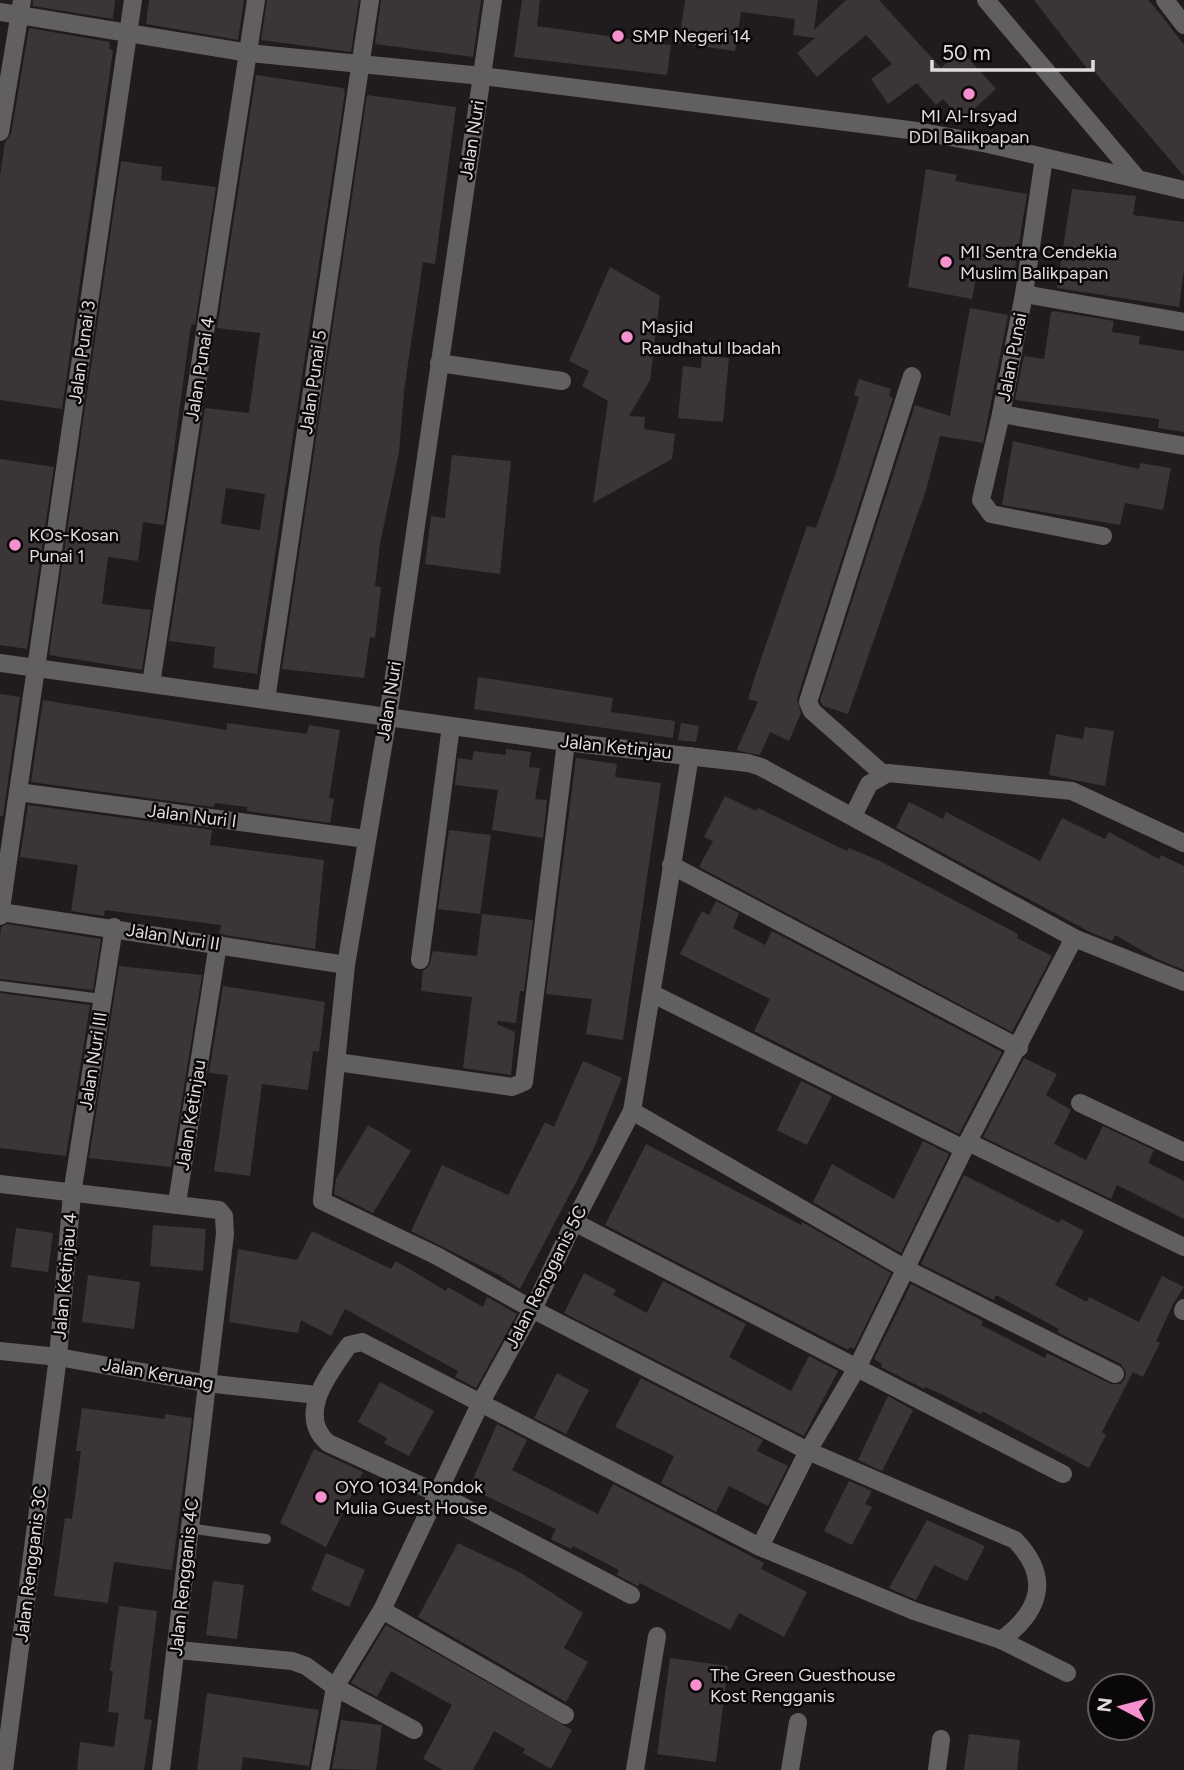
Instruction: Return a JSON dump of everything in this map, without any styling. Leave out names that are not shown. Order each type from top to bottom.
[{"type":"street","name":"Jalan Punai 3","points":[[0,914],[134,0]]},
{"type":"street","name":"Jalan Punai 4","points":[[152,684],[256,0]]},
{"type":"street","name":"Jalan Punai 5","points":[[266,700],[370,0]]},
{"type":"street","name":"Jalan Nuri","points":[[493,0],[388,717],[346,965],[322,1201],[436,1256],[532,1309]]},
{"type":"street","points":[[986,0],[1137,178]]},
{"type":"street","points":[[1165,0],[1184,25]]},
{"type":"street","points":[[0,132],[20,8]]},
{"type":"street","points":[[0,12],[20,8],[128,35],[249,53],[482,76],[917,131],[1184,190]]},
{"type":"street","name":"Jalan Punai","points":[[1044,158],[1024,294],[1001,414],[1184,446]]},
{"type":"street","points":[[1024,294],[1184,322]]},
{"type":"street","points":[[439,363],[562,381]]},
{"type":"street","points":[[912,376],[808,702],[812,711],[883,774],[1072,791],[1184,843]]},
{"type":"street","points":[[1001,414],[981,500],[985,507],[991,513],[1103,536]]},
{"type":"street","name":"Jalan Ketinjau","points":[[0,663],[761,767],[1074,937],[1184,982]]},
{"type":"street","points":[[420,960],[451,726]]},
{"type":"street","points":[[337,1062],[512,1087],[524,1082],[566,742]]},
{"type":"street","name":"Jalan Rengganis 5C","points":[[320,1770],[335,1687],[382,1610],[481,1402],[532,1309],[632,1111],[690,756]]},
{"type":"street","points":[[853,816],[869,784],[883,774]]},
{"type":"street","name":"Jalan Nuri I","points":[[18,792],[366,839]]},
{"type":"street","points":[[671,866],[1019,1048]]},
{"type":"street","name":"Jalan Nuri II","points":[[0,914],[114,927],[346,965]]},
{"type":"street","name":"Jalan Nuri III","points":[[72,1194],[114,927]]},
{"type":"street","points":[[760,1547],[808,1451],[858,1366],[966,1145],[1019,1048],[1074,937]]},
{"type":"street","name":"Jalan Ketinjau","points":[[177,1203],[218,944]]},
{"type":"street","points":[[653,994],[1184,1248]]},
{"type":"street","points":[[1080,1103],[1184,1152]]},
{"type":"street","points":[[632,1111],[906,1269],[1115,1374]]},
{"type":"street","points":[[0,1184],[72,1194],[177,1203]]},
{"type":"street","name":"Jalan Ketinjau 4","points":[[58,1357],[72,1194]]},
{"type":"street","name":"Jalan Rengganis 4C","points":[[161,1770],[178,1650],[188,1528],[226,1224],[219,1210],[177,1203]]},
{"type":"street","points":[[574,1222],[1063,1474]]},
{"type":"street","points":[[532,1309],[808,1451],[1015,1541],[1033,1559],[1037,1574],[1034,1603],[1021,1625],[1001,1640]]},
{"type":"street","points":[[631,1595],[437,1493],[328,1443],[319,1435],[315,1425],[317,1395],[349,1345],[362,1342],[760,1547],[914,1611],[1001,1640],[1067,1673]]},
{"type":"street","name":"Jalan Keruang","points":[[0,1351],[58,1357],[205,1383],[317,1395]]},
{"type":"street","name":"Jalan Rengganis 3C","points":[[4,1770],[58,1357]]},
{"type":"street","points":[[382,1610],[565,1715]]},
{"type":"street","points":[[635,1770],[657,1636]]},
{"type":"street","points":[[178,1650],[292,1661],[306,1666],[335,1687],[414,1730]]},
{"type":"street","points":[[790,1770],[798,1722]]},
{"type":"street","points":[[937,1770],[941,1739]]},
{"type":"lane","points":[[0,986],[102,999]]},
{"type":"lane","points":[[188,1528],[266,1539]]},
{"type":"building","points":[[33,0],[115,0],[113,19],[33,6]]},
{"type":"building","points":[[149,0],[244,0],[238,40],[146,24]]},
{"type":"building","points":[[267,0],[359,0],[351,52],[261,40]]},
{"type":"building","points":[[381,0],[481,0],[473,57],[375,44]]},
{"type":"building","points":[[522,0],[540,0],[537,26],[671,45],[667,75],[514,57]]},
{"type":"building","points":[[685,0],[818,0],[814,30],[846,0],[879,0],[941,68],[961,50],[996,89],[962,120],[943,99],[936,105],[917,83],[888,104],[871,79],[892,64],[866,35],[817,77],[797,53],[815,38],[793,35],[795,19],[741,12],[735,51],[679,43]]},
{"type":"building","points":[[1034,0],[1148,0],[1161,15],[1184,45],[1184,176],[1092,69],[1089,71]]},
{"type":"building","points":[[29,28],[110,42],[109,49],[113,50],[62,409],[0,400],[0,176],[5,142],[11,134]]},
{"type":"building","points":[[256,75],[343,88],[345,92],[257,674],[213,668],[215,647],[169,641],[205,408],[249,413],[260,333],[217,328]],"holes":[[[226,488],[265,494],[260,530],[221,524]]]},
{"type":"building","points":[[367,95],[456,107],[435,264],[423,262],[404,391],[399,452],[380,544],[375,586],[381,587],[375,638],[370,637],[364,678],[282,669]]},
{"type":"building","points":[[121,161],[162,167],[161,180],[216,187],[195,325],[192,324],[190,331],[164,525],[143,522],[138,561],[108,557],[102,604],[151,610],[142,670],[49,655]]},
{"type":"building","points":[[926,169],[957,175],[955,181],[1027,194],[1013,280],[977,273],[972,299],[908,287]]},
{"type":"building","points":[[1072,189],[1136,196],[1133,215],[1184,222],[1184,270],[1179,307],[1057,288]]},
{"type":"building","name":"Masjid Raudhatul Ibadah","points":[[610,267],[660,296],[650,380],[629,416],[645,417],[644,429],[675,434],[672,459],[593,503],[608,401],[582,386],[589,371],[569,361]]},
{"type":"building","points":[[970,308],[1008,315],[983,443],[940,436],[926,490],[848,714],[823,706],[820,701],[915,405],[950,416]]},
{"type":"building","points":[[1051,312],[1114,321],[1112,332],[1140,336],[1139,344],[1184,351],[1184,432],[1158,428],[1159,419],[1015,400],[1024,356],[1044,359]]},
{"type":"building","points":[[702,356],[729,358],[723,422],[678,418],[683,366],[701,368]]},
{"type":"building","points":[[859,379],[891,389],[889,396],[893,398],[797,699],[801,713],[789,741],[770,732],[760,755],[739,751],[737,749],[758,702],[748,699],[755,676],[807,526],[816,528],[836,472],[859,397],[854,395]]},
{"type":"building","points":[[1013,441],[1139,469],[1140,463],[1171,468],[1163,510],[1125,503],[1120,525],[1002,505]]},
{"type":"building","points":[[452,455],[511,461],[500,574],[425,564],[431,516],[445,518]]},
{"type":"building","points":[[0,459],[54,467],[27,649],[0,645]]},
{"type":"building","points":[[478,677],[613,698],[611,712],[675,721],[673,738],[474,709]]},
{"type":"building","points":[[0,694],[20,697],[3,816],[0,816]]},
{"type":"building","points":[[43,700],[227,730],[227,723],[307,734],[309,725],[340,730],[329,798],[334,799],[330,823],[247,811],[247,807],[215,803],[214,807],[31,782]]},
{"type":"building","points":[[681,723],[699,726],[696,742],[678,740]]},
{"type":"building","points":[[1085,727],[1114,731],[1105,786],[1049,775],[1056,734],[1083,739]]},
{"type":"building","points":[[506,749],[531,752],[529,767],[540,768],[535,799],[547,800],[543,838],[492,830],[498,790],[455,785],[458,758],[472,760],[474,751],[506,755]]},
{"type":"building","points":[[576,758],[617,764],[615,777],[661,783],[623,1040],[586,1034],[592,999],[546,994]]},
{"type":"building","points":[[725,796],[756,811],[758,808],[847,851],[849,848],[878,860],[1018,934],[1017,938],[1052,956],[1012,1032],[699,867],[713,841],[704,837]]},
{"type":"building","points":[[909,802],[943,819],[946,812],[1040,861],[1062,818],[1105,839],[1109,832],[1159,859],[1161,855],[1184,866],[1184,970],[1157,959],[1115,935],[1112,941],[1090,932],[896,828]]},
{"type":"building","points":[[28,805],[212,830],[210,845],[324,860],[315,949],[225,935],[219,933],[221,925],[105,910],[104,916],[71,911],[78,865],[20,857]]},
{"type":"building","points":[[449,830],[491,835],[480,914],[438,909]]},
{"type":"building","points":[[716,901],[739,913],[733,928],[765,945],[772,931],[1002,1052],[959,1134],[754,1031],[770,999],[680,954],[702,911],[709,915]]},
{"type":"building","points":[[482,914],[533,920],[524,991],[520,991],[516,1023],[498,1021],[497,1024],[515,1032],[511,1075],[463,1068],[472,997],[421,991],[423,971],[429,966],[433,951],[477,956]]},
{"type":"building","points":[[7,924],[101,939],[93,990],[0,979],[1,927]]},
{"type":"building","points":[[119,966],[202,975],[171,1167],[89,1158]]},
{"type":"building","points":[[223,986],[325,1002],[319,1052],[313,1051],[308,1090],[262,1084],[250,1176],[214,1171],[228,1075],[209,1073]]},
{"type":"building","points":[[0,993],[90,1005],[66,1156],[0,1148]]},
{"type":"building","points":[[1024,1058],[1057,1074],[1046,1095],[1071,1110],[1054,1144],[1086,1160],[1103,1126],[1154,1150],[1148,1163],[1184,1181],[1184,1219],[1117,1185],[1111,1199],[983,1137]]},
{"type":"building","points":[[583,1061],[622,1078],[594,1148],[520,1289],[499,1275],[411,1231],[442,1165],[508,1195],[545,1122],[554,1127]]},
{"type":"building","points":[[801,1081],[832,1096],[807,1145],[777,1130]]},
{"type":"building","points":[[368,1125],[411,1151],[373,1213],[334,1194],[336,1179]]},
{"type":"building","points":[[923,1141],[949,1154],[901,1253],[813,1202],[832,1164],[894,1199]]},
{"type":"building","points":[[646,1144],[801,1225],[802,1222],[891,1273],[854,1349],[850,1347],[848,1350],[605,1225]]},
{"type":"building","points":[[964,1175],[1059,1223],[1061,1219],[1084,1231],[1055,1285],[1087,1302],[1089,1297],[1139,1322],[1162,1276],[1184,1287],[1156,1341],[1160,1343],[1143,1377],[1133,1372],[1102,1432],[1106,1435],[1089,1468],[982,1411],[981,1414],[937,1392],[925,1387],[924,1389],[881,1367],[882,1364],[874,1359],[911,1284],[983,1321],[981,1325],[1045,1358],[1047,1353],[1111,1384],[1121,1384],[1125,1378],[1126,1373],[1121,1364],[1057,1332],[1059,1329],[996,1295],[994,1300],[921,1264]]},
{"type":"building","points":[[153,1225],[206,1229],[203,1271],[150,1266]]},
{"type":"building","points":[[16,1228],[53,1233],[48,1272],[11,1267]]},
{"type":"building","points":[[312,1231],[391,1269],[396,1261],[446,1291],[448,1287],[483,1307],[487,1297],[517,1314],[476,1388],[455,1377],[458,1371],[345,1309],[331,1336],[301,1320],[298,1333],[229,1322],[238,1249],[297,1260]]},
{"type":"building","points":[[584,1273],[616,1290],[613,1295],[647,1313],[663,1281],[746,1324],[729,1357],[791,1391],[809,1356],[838,1371],[804,1436],[564,1313]]},
{"type":"building","points":[[88,1275],[140,1282],[134,1329],[82,1322]]},
{"type":"building","points":[[557,1373],[589,1390],[566,1434],[534,1418]]},
{"type":"building","points":[[641,1378],[763,1440],[757,1451],[788,1466],[768,1506],[729,1486],[716,1512],[661,1483],[674,1456],[615,1427]]},
{"type":"building","points":[[380,1382],[434,1411],[409,1456],[384,1443],[387,1438],[358,1422]]},
{"type":"building","points":[[888,1396],[913,1410],[882,1471],[858,1460]]},
{"type":"building","points":[[82,1408],[165,1419],[165,1414],[192,1418],[172,1570],[114,1562],[108,1603],[54,1596],[65,1518],[72,1519],[81,1451],[76,1451]]},
{"type":"building","points":[[497,1424],[527,1440],[512,1470],[598,1514],[613,1484],[764,1563],[761,1569],[807,1592],[784,1637],[739,1613],[730,1630],[640,1583],[638,1586],[617,1575],[619,1570],[573,1546],[571,1549],[551,1539],[556,1529],[469,1488]]},
{"type":"building","name":"OYO 1034 Pondok Mulia Guest House","points":[[314,1449],[363,1472],[326,1547],[280,1523]]},
{"type":"building","points":[[849,1481],[872,1491],[865,1504],[872,1507],[852,1545],[824,1531]]},
{"type":"building","points":[[927,1520],[985,1546],[967,1581],[934,1565],[916,1600],[889,1588]]},
{"type":"building","points":[[458,1543],[521,1573],[583,1613],[564,1648],[588,1662],[566,1702],[418,1617]]},
{"type":"building","points":[[326,1553],[365,1570],[349,1607],[311,1590]]},
{"type":"building","points":[[213,1581],[244,1585],[237,1639],[206,1635]]},
{"type":"building","points":[[119,1606],[157,1611],[144,1719],[152,1720],[144,1770],[77,1770],[80,1742],[114,1747],[119,1713],[108,1712],[113,1671],[110,1671]]},
{"type":"building","points":[[386,1625],[572,1730],[551,1769],[523,1753],[525,1749],[494,1731],[473,1770],[443,1770],[423,1759],[452,1705],[391,1671],[377,1697],[351,1683]]},
{"type":"building","points":[[670,1658],[728,1666],[716,1762],[657,1754]]},
{"type":"building","points":[[207,1693],[319,1710],[309,1766],[243,1757],[241,1770],[197,1770]]},
{"type":"building","points":[[341,1720],[382,1725],[376,1770],[332,1769]]},
{"type":"building","points":[[969,1734],[1020,1740],[1017,1770],[964,1770]]},
{"type":"place","name":"SMP Negeri 14","points":[[618,36]]},
{"type":"place","name":"MI Al-Irsyad DDI Balikpapan","points":[[969,94]]},
{"type":"place","name":"MI Sentra Cendekia Muslim Balikpapan","points":[[946,262]]},
{"type":"place","name":"Masjid Raudhatul Ibadah","points":[[627,337]]},
{"type":"place","name":"KOs-Kosan Punai 1","points":[[15,545]]},
{"type":"place","name":"OYO 1034 Pondok Mulia Guest House","points":[[321,1497]]},
{"type":"place","name":"The Green Guesthouse Kost Rengganis","points":[[696,1685]]}]
